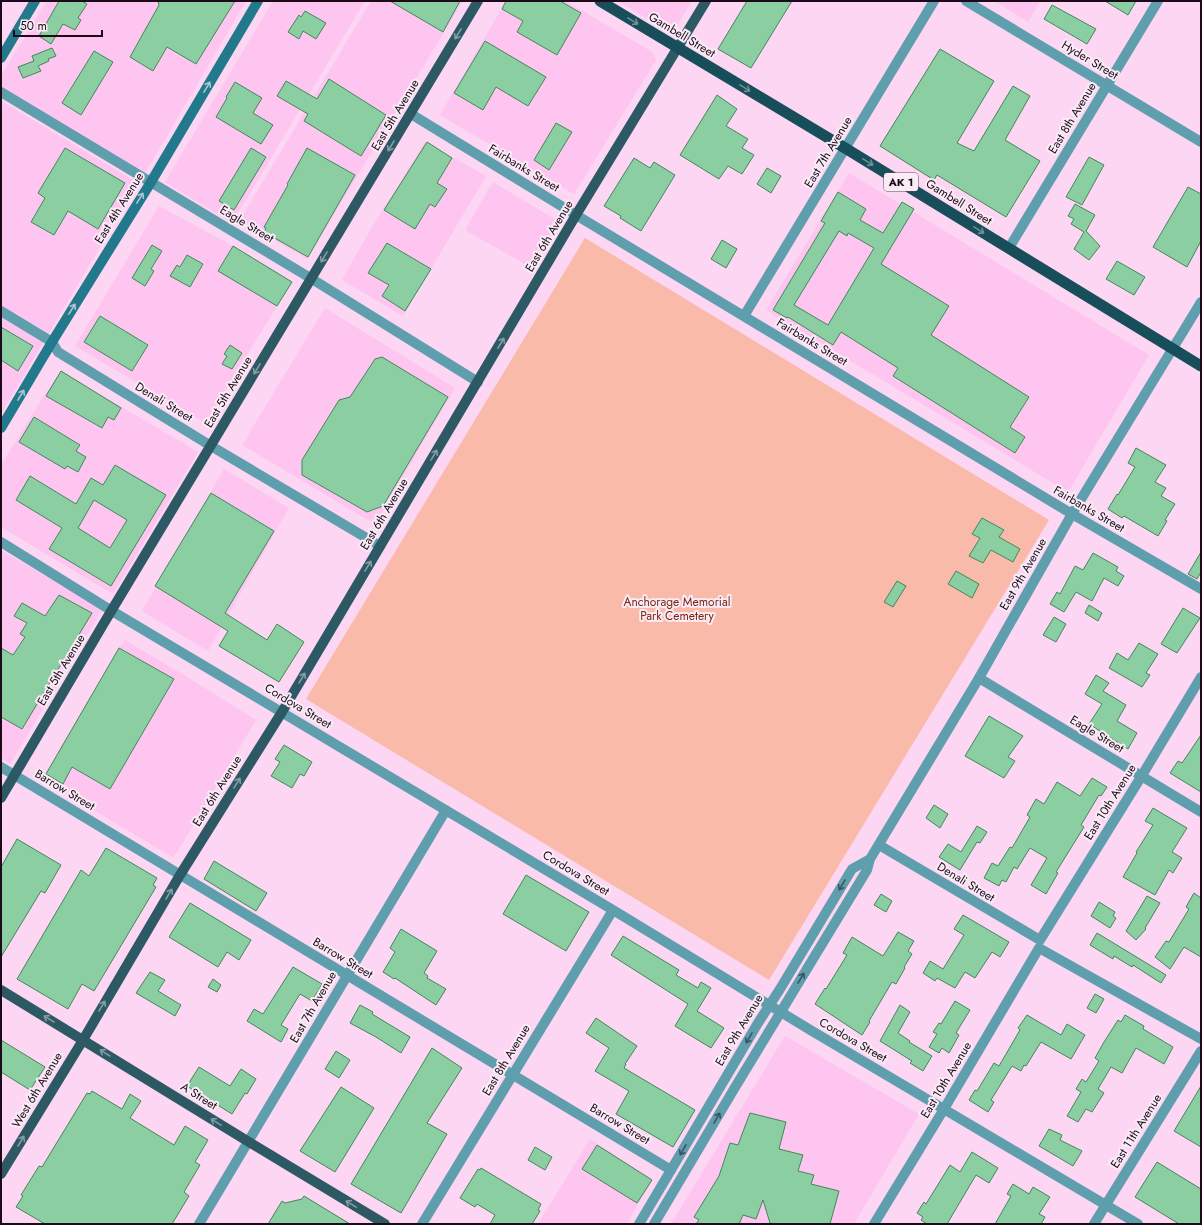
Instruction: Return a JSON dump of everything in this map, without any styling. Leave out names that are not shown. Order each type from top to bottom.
[{"type":"highway","name":"Gambell Street","points":[[600,1],[845,148],[1201,366]]},
{"type":"main road","points":[[1,58],[35,1]]},
{"type":"main road","name":"East 4th Avenue","points":[[1,428],[52,342],[151,182],[258,1]]},
{"type":"main road","name":"East 5th Avenue","points":[[1,798],[112,610],[478,1]]},
{"type":"main road","name":"East 6th Avenue","points":[[83,1040],[180,875],[282,712],[576,215],[706,1]]},
{"type":"main road","name":"A Street","points":[[1,990],[385,1224]]},
{"type":"main road","name":"West 6th Avenue","points":[[1,1174],[83,1040]]},
{"type":"street","name":"East 7th Avenue","points":[[744,316],[934,1]]},
{"type":"street","name":"Hyder Street","points":[[966,1],[1201,142]]},
{"type":"street","name":"East 8th Avenue","points":[[1009,248],[1158,1]]},
{"type":"street","name":"Eagle Street","points":[[1,92],[312,279],[478,382]]},
{"type":"street","name":"Fairbanks Street","points":[[411,114],[1072,514],[1201,589]]},
{"type":"street","name":"East 9th Avenue","points":[[654,1224],[867,870],[870,859],[979,678],[1072,514],[1201,302]]},
{"type":"street","name":"Denali Street","points":[[1,311],[52,342],[58,352],[211,446],[380,546]]},
{"type":"street","name":"Cordova Street","points":[[1,542],[781,1012],[1138,1224]]},
{"type":"street","name":"East 10th Avenue","points":[[874,1224],[944,1109],[1039,944],[1201,677]]},
{"type":"street","name":"Eagle Street","points":[[979,678],[1201,812]]},
{"type":"street","name":"Barrow Street","points":[[1,767],[671,1170]]},
{"type":"street","name":"East 7th Avenue","points":[[199,1224],[446,810]]},
{"type":"street","name":"Denali Street","points":[[879,845],[1039,944],[1201,1038]]},
{"type":"street","name":"East 9th Avenue","points":[[639,1224],[758,1023],[852,869],[870,859]]},
{"type":"street","name":"East 8th Avenue","points":[[422,1224],[613,910]]},
{"type":"street","name":"East 11th Avenue","points":[[1094,1224],[1201,1051]]},
{"type":"shaded area","points":[[47,1],[246,1],[145,173],[1,86],[1,76]]},
{"type":"shaded area","points":[[273,1],[365,1],[232,223],[165,182]]},
{"type":"shaded area","points":[[371,1],[463,1],[307,259],[240,220]]},
{"type":"shaded area","points":[[506,1],[566,1],[652,52],[655,57],[656,60],[574,194],[440,115]]},
{"type":"shaded area","points":[[618,1],[692,1],[673,32],[669,32]]},
{"type":"shaded area","points":[[995,1],[1040,1],[1028,22]]},
{"type":"shaded area","points":[[1,101],[138,183],[1,414]]},
{"type":"shaded area","points":[[425,142],[486,176],[403,316],[342,280],[372,227]]},
{"type":"shaded area","points":[[849,173],[1149,355],[1068,492],[766,310]]},
{"type":"shaded area","points":[[493,182],[554,219],[556,224],[530,267],[465,230]]},
{"type":"shaded area","points":[[159,206],[233,246],[292,282],[205,423],[75,346]]},
{"type":"shaded area","points":[[325,308],[455,388],[375,524],[242,445]]},
{"type":"shaded area","points":[[61,371],[198,452],[113,594],[1,527],[1,465]]},
{"type":"shaded area","points":[[224,469],[289,508],[208,651],[142,611]]},
{"type":"shaded area","points":[[1,550],[102,610],[10,764],[1,758]]},
{"type":"shaded area","points":[[125,640],[256,720],[176,854],[172,857],[42,779]]},
{"type":"shaded area","points":[[785,1036],[919,1114],[854,1224],[671,1224]]},
{"type":"shaded area","points":[[590,1139],[649,1177],[649,1186],[626,1224],[538,1224]]},
{"type":"green space","name":"Anchorage Memorial Park Cemetery","points":[[585,238],[1049,520],[769,980],[306,699]]},
{"type":"building","points":[[59,1],[82,1],[87,4],[78,18],[81,20],[75,30],[63,24],[51,44],[39,36]]},
{"type":"building","points":[[158,1],[235,1],[196,64],[167,47],[153,71],[130,57],[159,5]]},
{"type":"building","points":[[390,1],[460,1],[443,32]]},
{"type":"building","points":[[506,1],[560,1],[581,13],[557,55],[517,32],[523,21],[502,9]]},
{"type":"building","points":[[747,1],[792,1],[751,68],[718,49]]},
{"type":"building","points":[[1105,1],[1136,1],[1128,15]]},
{"type":"building","points":[[1052,5],[1096,29],[1087,44],[1044,19]]},
{"type":"building","points":[[305,11],[326,23],[316,39],[303,31],[299,39],[288,32],[299,15],[301,17]]},
{"type":"building","points":[[485,41],[546,77],[528,106],[496,87],[483,110],[454,93]]},
{"type":"building","points":[[52,48],[56,56],[48,59],[49,61],[38,66],[41,71],[23,78],[18,67],[34,61],[32,56]]},
{"type":"building","points":[[940,49],[994,81],[957,143],[974,151],[1013,86],[1030,96],[1005,140],[1040,161],[1006,217],[937,175],[934,180],[880,146]]},
{"type":"building","points":[[94,51],[113,62],[81,115],[62,103]]},
{"type":"building","points":[[329,79],[386,115],[361,156],[304,121],[308,114],[277,96],[286,81],[317,99]]},
{"type":"building","points":[[235,82],[262,98],[253,113],[273,125],[261,144],[216,117]]},
{"type":"building","points":[[717,95],[737,109],[726,126],[748,139],[742,148],[754,155],[742,174],[728,166],[719,179],[680,155]]},
{"type":"building","points":[[556,123],[572,132],[549,170],[534,160]]},
{"type":"building","points":[[427,142],[452,158],[437,183],[447,189],[435,207],[430,204],[415,229],[384,210]]},
{"type":"building","points":[[65,148],[125,183],[98,229],[68,211],[54,235],[31,222],[45,198],[38,193]]},
{"type":"building","points":[[251,148],[266,157],[234,210],[219,201]]},
{"type":"building","points":[[307,148],[355,175],[308,257],[264,232],[266,228],[264,227]]},
{"type":"building","points":[[1089,157],[1104,165],[1082,205],[1066,197]]},
{"type":"building","points":[[634,158],[650,168],[654,162],[675,175],[641,231],[620,218],[621,216],[604,206]]},
{"type":"building","points":[[767,168],[781,176],[771,193],[757,184]]},
{"type":"building","points":[[1188,187],[1201,194],[1201,241],[1187,267],[1153,247]]},
{"type":"building","points":[[838,192],[866,209],[860,220],[883,233],[902,202],[914,209],[881,264],[949,306],[931,335],[1029,397],[1010,427],[1025,437],[1015,453],[893,376],[898,368],[841,332],[833,345],[788,317],[787,318],[773,310],[825,223],[821,221]],"holes":[[[839,231],[847,236],[848,233],[874,248],[828,325],[794,305]]]},
{"type":"building","points":[[1075,204],[1095,215],[1086,231],[1100,246],[1089,260],[1074,249],[1084,232],[1071,224],[1074,219],[1068,216]]},
{"type":"building","points":[[722,240],[737,249],[726,268],[711,259]]},
{"type":"building","points":[[387,243],[431,269],[405,311],[382,296],[389,285],[368,273]]},
{"type":"building","points":[[152,245],[162,251],[151,269],[154,271],[145,286],[132,278]]},
{"type":"building","points":[[233,246],[292,282],[277,306],[218,271]]},
{"type":"building","points":[[187,255],[203,264],[190,287],[170,276],[177,265],[180,267]]},
{"type":"building","points":[[1117,261],[1145,277],[1134,295],[1106,279]]},
{"type":"building","points":[[100,316],[148,345],[132,371],[84,342]]},
{"type":"building","points":[[1,327],[33,346],[18,371],[1,360]]},
{"type":"building","points":[[230,345],[242,353],[232,369],[222,364],[227,356],[224,354]]},
{"type":"building","points":[[382,357],[448,397],[383,506],[367,512],[302,475],[302,460],[339,400],[350,397],[375,359]]},
{"type":"building","points":[[61,371],[121,408],[114,420],[108,417],[102,428],[46,396]]},
{"type":"building","points":[[34,417],[80,445],[76,451],[86,457],[78,472],[67,466],[65,469],[19,442]]},
{"type":"building","points":[[1136,448],[1166,465],[1155,482],[1166,488],[1161,496],[1175,504],[1165,520],[1167,521],[1158,536],[1124,516],[1122,518],[1108,509],[1135,467],[1128,463]]},
{"type":"building","points":[[115,465],[166,495],[111,586],[49,549],[62,528],[16,500],[30,476],[76,504],[91,478],[103,485]],"holes":[[[94,500],[127,520],[110,548],[78,528]]]},
{"type":"building","points":[[211,493],[274,531],[225,613],[267,640],[277,624],[304,642],[279,682],[219,646],[228,631],[155,586]]},
{"type":"building","points":[[982,518],[1004,530],[999,537],[1020,549],[1013,562],[991,550],[983,563],[969,556],[980,538],[972,534]]},
{"type":"building","points":[[1201,552],[1201,572],[1197,579],[1188,574]]},
{"type":"building","points":[[1093,553],[1118,567],[1116,571],[1124,576],[1118,586],[1104,578],[1092,601],[1076,592],[1064,612],[1050,604],[1057,592],[1060,594],[1075,566],[1083,570]]},
{"type":"building","points":[[956,571],[979,584],[972,598],[948,584]]},
{"type":"building","points":[[897,581],[906,586],[893,607],[884,602]]},
{"type":"building","points":[[59,595],[92,613],[22,729],[1,717],[1,648],[13,655],[25,637],[20,634],[27,623],[14,616],[22,603],[45,616]]},
{"type":"building","points":[[1089,605],[1102,613],[1098,621],[1085,613]]},
{"type":"building","points":[[1183,608],[1200,618],[1177,653],[1161,644]]},
{"type":"building","points":[[1054,617],[1066,624],[1056,642],[1043,635]]},
{"type":"building","points":[[1139,643],[1158,654],[1146,673],[1150,675],[1142,687],[1109,668],[1117,653],[1128,660]]},
{"type":"building","points":[[119,648],[174,679],[110,789],[72,767],[63,784],[46,774]]},
{"type":"building","points":[[1096,675],[1109,683],[1103,691],[1126,705],[1117,721],[1137,733],[1128,749],[1089,724],[1102,704],[1085,694]]},
{"type":"building","points":[[989,716],[1023,736],[1008,757],[1015,761],[1004,778],[965,756]]},
{"type":"building","points":[[1201,735],[1201,792],[1170,773],[1178,761],[1182,763]]},
{"type":"building","points":[[284,745],[312,762],[304,776],[300,774],[292,788],[271,776],[280,762],[275,759]]},
{"type":"building","points":[[1092,778],[1107,787],[1101,796],[1099,795],[1081,825],[1084,827],[1056,872],[1058,873],[1046,894],[1031,885],[1047,858],[1030,848],[1017,869],[1014,867],[1006,882],[1002,880],[999,886],[984,878],[992,863],[998,866],[1010,847],[1012,848],[1030,817],[1027,815],[1036,799],[1044,804],[1057,782],[1080,796]]},
{"type":"building","points":[[934,805],[948,814],[940,828],[926,818]]},
{"type":"building","points":[[1153,808],[1187,828],[1172,852],[1182,858],[1173,873],[1169,870],[1155,895],[1123,877],[1137,853],[1136,852],[1153,825],[1145,821]]},
{"type":"building","points":[[977,826],[987,832],[980,843],[977,842],[960,870],[939,857],[948,844],[961,852]]},
{"type":"building","points":[[17,839],[61,865],[45,893],[41,891],[1,957],[1,867]]},
{"type":"building","points":[[106,848],[157,878],[153,885],[156,887],[94,991],[82,984],[68,1009],[17,979],[81,870],[89,876]]},
{"type":"building","points":[[214,861],[267,893],[256,911],[204,879]]},
{"type":"building","points":[[526,875],[589,912],[566,951],[503,914]]},
{"type":"building","points":[[1194,893],[1201,898],[1201,957],[1184,947],[1170,969],[1155,957],[1166,941],[1169,942],[1189,909],[1186,907]]},
{"type":"building","points":[[881,894],[892,901],[886,912],[874,905]]},
{"type":"building","points":[[1147,896],[1160,903],[1145,928],[1146,929],[1136,940],[1126,931]]},
{"type":"building","points":[[1099,902],[1115,912],[1113,916],[1116,918],[1110,928],[1091,916]]},
{"type":"building","points":[[190,903],[251,940],[239,960],[227,952],[218,967],[169,937]]},
{"type":"building","points":[[963,915],[1009,942],[1000,957],[992,952],[975,978],[965,972],[955,988],[937,978],[935,981],[923,973],[930,961],[943,969],[964,935],[954,929]]},
{"type":"building","points":[[401,929],[437,951],[424,973],[428,976],[427,978],[446,989],[436,1005],[395,978],[394,979],[383,972],[395,952],[390,948]]},
{"type":"building","points":[[898,932],[914,941],[908,951],[912,954],[896,984],[892,982],[862,1035],[815,1004],[847,955],[843,953],[852,937],[883,956]]},
{"type":"building","points":[[1097,933],[1166,975],[1161,983],[1133,965],[1132,967],[1114,956],[1113,959],[1090,945]]},
{"type":"building","points":[[623,936],[679,970],[676,975],[698,988],[701,982],[711,988],[697,1011],[724,1028],[711,1048],[675,1026],[688,1004],[611,955]]},
{"type":"building","points":[[293,967],[322,984],[312,1001],[300,994],[281,1025],[288,1029],[281,1042],[247,1021],[254,1009],[263,1014]]},
{"type":"building","points":[[150,972],[165,980],[158,991],[181,1005],[175,1016],[136,993]]},
{"type":"building","points":[[213,979],[221,985],[217,992],[208,987]]},
{"type":"building","points":[[1095,994],[1104,999],[1096,1013],[1087,1008]]},
{"type":"building","points":[[955,1001],[970,1010],[956,1033],[959,1035],[949,1053],[942,1048],[939,1053],[929,1047],[937,1034],[933,1032],[939,1023],[941,1024]]},
{"type":"building","points":[[360,1005],[410,1037],[401,1053],[350,1023]]},
{"type":"building","points":[[900,1005],[910,1012],[898,1033],[910,1041],[909,1042],[932,1056],[923,1071],[910,1063],[912,1061],[880,1041]]},
{"type":"building","points":[[1027,1015],[1061,1035],[1067,1024],[1085,1035],[1071,1059],[1041,1042],[1026,1066],[1024,1065],[1021,1071],[1012,1066],[991,1100],[994,1102],[988,1112],[969,1100],[975,1090],[977,1091],[994,1063],[999,1066],[1020,1030],[1018,1028]]},
{"type":"building","points":[[1125,1015],[1144,1026],[1143,1029],[1173,1047],[1164,1064],[1136,1048],[1122,1073],[1111,1067],[1098,1089],[1104,1093],[1092,1112],[1086,1109],[1078,1122],[1067,1116],[1081,1092],[1076,1089],[1082,1079],[1086,1082],[1099,1061],[1095,1058],[1104,1042],[1118,1020],[1121,1022]]},
{"type":"building","points":[[596,1018],[637,1046],[624,1068],[695,1110],[673,1147],[616,1114],[629,1091],[595,1071],[609,1048],[586,1033]]},
{"type":"building","points":[[1,1040],[45,1067],[30,1090],[1,1072]]},
{"type":"building","points":[[432,1048],[462,1068],[427,1123],[447,1134],[401,1213],[351,1184]]},
{"type":"building","points":[[336,1051],[350,1060],[339,1078],[325,1069]]},
{"type":"building","points":[[199,1067],[230,1086],[241,1069],[256,1079],[232,1114],[187,1086]]},
{"type":"building","points":[[1201,1086],[1201,1147],[1174,1131]]},
{"type":"building","points":[[341,1087],[374,1108],[335,1172],[300,1151]]},
{"type":"building","points":[[92,1091],[122,1109],[130,1094],[141,1101],[130,1118],[174,1145],[185,1126],[208,1140],[195,1162],[200,1165],[184,1192],[189,1196],[172,1224],[45,1224],[16,1207],[23,1196],[21,1195],[39,1166],[42,1167],[87,1093],[90,1094]]},
{"type":"building","points":[[750,1113],[786,1122],[779,1149],[803,1155],[798,1171],[814,1175],[811,1184],[839,1191],[830,1224],[770,1223],[763,1200],[756,1219],[743,1215],[739,1224],[696,1224],[699,1220],[694,1217],[719,1176],[730,1143],[738,1145]]},
{"type":"building","points":[[1049,1129],[1062,1135],[1060,1140],[1082,1151],[1073,1166],[1039,1146]]},
{"type":"building","points":[[597,1145],[652,1180],[637,1203],[582,1169]]},
{"type":"building","points":[[535,1147],[552,1157],[545,1170],[528,1160]]},
{"type":"building","points":[[972,1152],[998,1168],[989,1183],[976,1175],[947,1224],[927,1224],[921,1220],[923,1217],[917,1213],[924,1202],[926,1204],[950,1165],[960,1172]]},
{"type":"building","points":[[1157,1162],[1201,1189],[1201,1224],[1179,1224],[1135,1197]]},
{"type":"building","points":[[481,1168],[541,1204],[538,1210],[540,1211],[532,1224],[490,1224],[495,1215],[477,1204],[475,1207],[460,1198],[478,1169],[480,1170]]},
{"type":"building","points":[[1013,1184],[1029,1194],[1033,1187],[1050,1197],[1039,1214],[1045,1217],[1041,1224],[995,1224],[1011,1196],[1007,1194]]},
{"type":"building","points":[[304,1196],[350,1224],[268,1224],[282,1201],[285,1203],[302,1199]]}]
